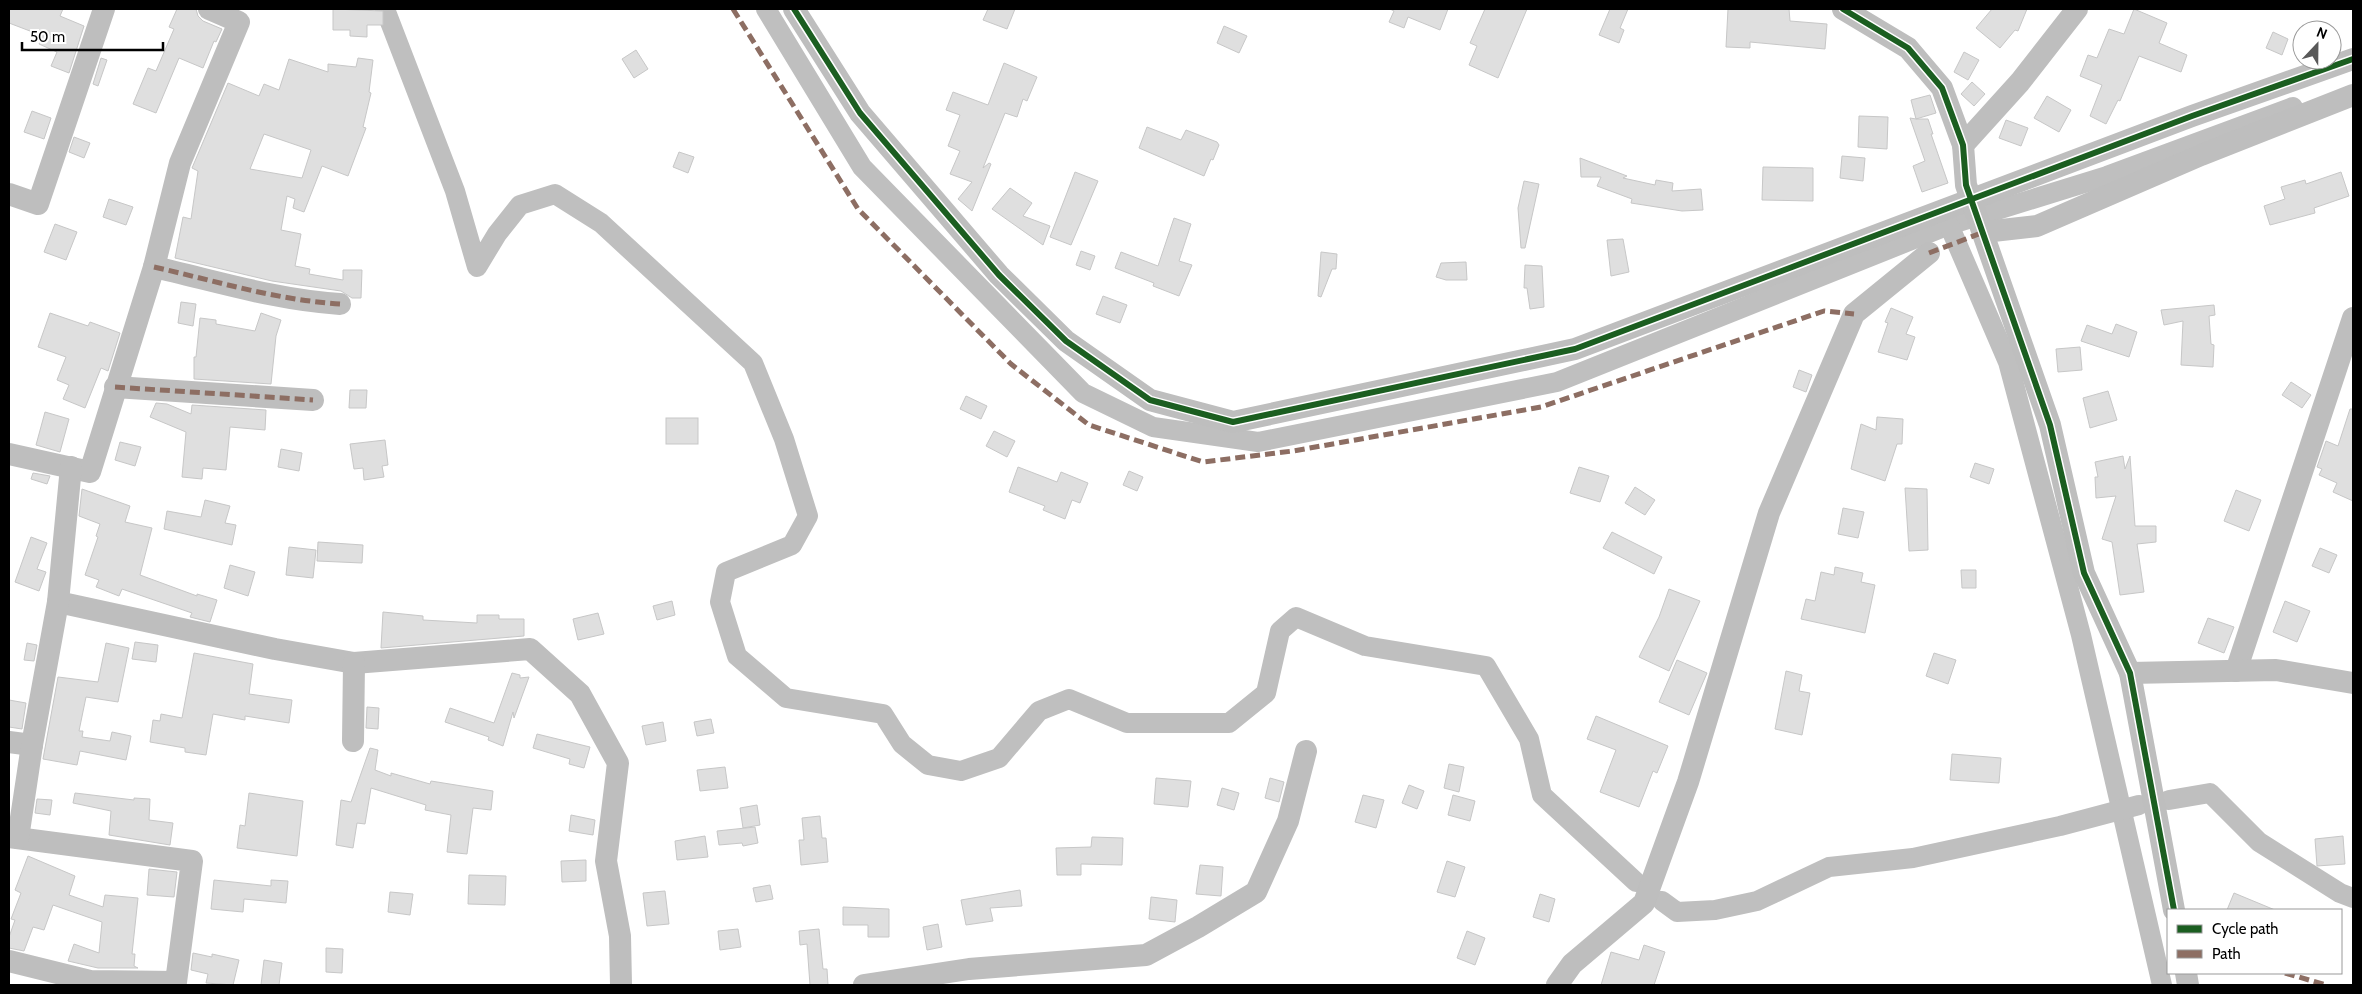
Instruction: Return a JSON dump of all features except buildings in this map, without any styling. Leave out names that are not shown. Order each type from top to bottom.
[{"type":"street","points":[[9,194],[38,204],[104,9]]},
{"type":"street","points":[[9,454],[90,472],[154,267],[180,163],[239,22],[209,9]]},
{"type":"street","points":[[794,9],[860,113],[999,275],[1066,341],[1150,400],[1233,422],[1574,350],[2183,120],[2353,59]]},
{"type":"street","points":[[1843,9],[1908,48],[1942,88],[1963,145],[1966,185],[1984,231],[2050,425],[2084,573],[2130,672],[2174,909]]},
{"type":"street","points":[[1963,145],[2020,82],[2077,9]]},
{"type":"street","points":[[1984,231],[2037,226],[2200,155],[2353,95]]},
{"type":"street","points":[[1557,985],[1572,964],[1644,904],[1688,782],[1770,513],[1854,314],[1929,253]]},
{"type":"street","points":[[154,267],[237,289],[309,302],[340,304]]},
{"type":"street","points":[[2236,671],[2353,318]]},
{"type":"street","points":[[115,387],[314,400]]},
{"type":"street","points":[[9,962],[90,981],[176,982],[192,861],[13,838],[58,602],[71,467]]},
{"type":"street","points":[[58,602],[275,649],[354,663],[530,649],[580,694],[618,763],[606,861],[620,936],[621,985]]},
{"type":"street","points":[[353,741],[354,663]]},
{"type":"street","points":[[2130,672],[2276,670],[2353,683]]},
{"type":"street","points":[[9,742],[32,745]]},
{"type":"street","points":[[864,985],[969,977],[1146,955],[1198,927],[1256,892],[1288,821],[1306,751]]},
{"type":"waterway","points":[[385,9],[455,191],[477,267],[497,234],[520,205],[555,194],[601,223],[753,363],[784,439],[808,516],[792,545],[726,572],[720,602],[737,656],[786,698],[883,714],[902,744],[928,765],[961,771],[999,758],[1039,711],[1069,699],[1127,723],[1229,723],[1266,693],[1280,631],[1296,617],[1365,646],[1486,666],[1529,739],[1542,795],[1636,882]]},
{"type":"waterway","points":[[766,9],[862,167],[1083,393],[1153,427],[1258,442],[1557,382],[1949,225],[2107,176],[2293,107]]},
{"type":"waterway","points":[[1949,225],[2008,362],[2081,635],[2162,985]]},
{"type":"waterway","points":[[2169,800],[2210,793],[2259,842],[2340,893],[2353,898]]},
{"type":"waterway","points":[[1662,901],[1677,912],[1715,910],[1757,901],[1829,867],[1913,858],[2060,826],[2139,805]]},
{"type":"marked path","points":[[733,9],[858,209],[1011,364],[1089,425],[1203,462],[1293,451],[1541,407],[1824,311],[1854,314]]},
{"type":"marked path","points":[[1929,253],[1984,232]]},
{"type":"marked path","points":[[154,267],[269,294],[340,304]]},
{"type":"marked path","points":[[115,387],[313,400]]},
{"type":"marked path","points":[[2288,974],[2326,985]]},
{"type":"cycle path","points":[[794,9],[860,113],[999,275],[1066,341],[1150,400],[1233,422],[1575,349],[2192,116],[2353,59]]},
{"type":"cycle path","points":[[1843,9],[1908,48],[1942,88],[1963,145],[1966,185],[2050,425],[2084,573],[2130,673],[2174,909]]}]
